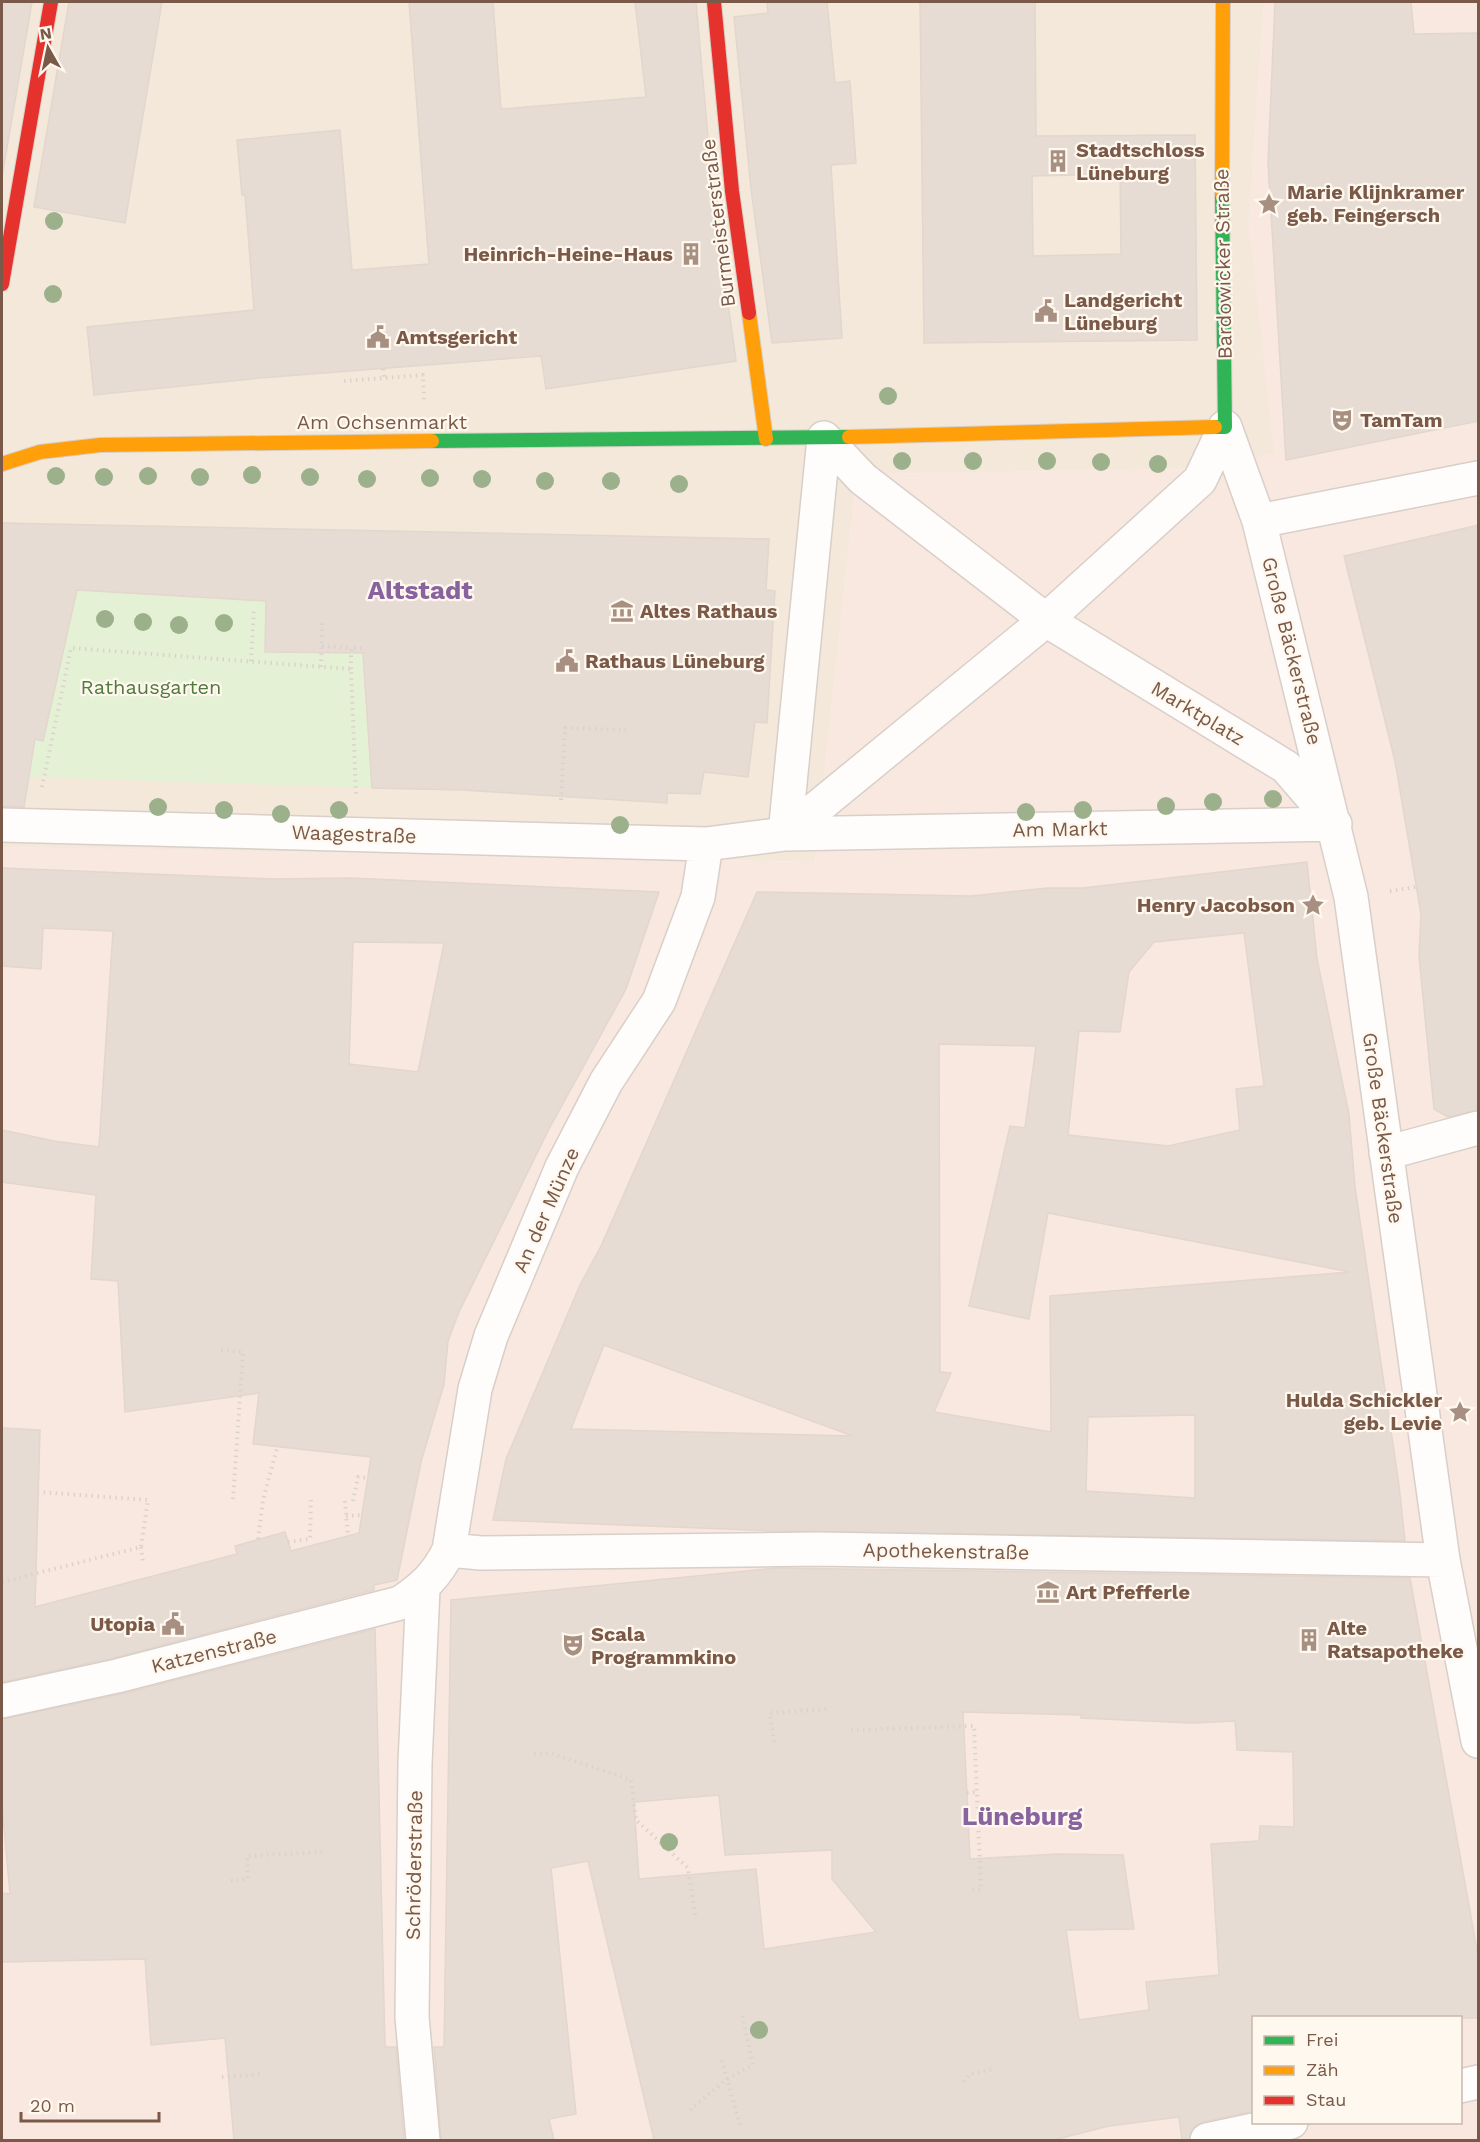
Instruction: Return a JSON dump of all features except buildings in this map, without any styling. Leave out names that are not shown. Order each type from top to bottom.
[{"type":"street","points":[[2,284],[51,2]]},
{"type":"street","name":"Burmeisterstraße","points":[[714,2],[732,191],[766,439]]},
{"type":"street","name":"Bardowicker Straße","points":[[1223,2],[1221,152],[1225,427],[1259,521]]},
{"type":"street","points":[[766,439],[1225,427],[1200,480],[1046,621],[785,834]]},
{"type":"street","points":[[785,834],[824,438]]},
{"type":"street","name":"Marktplatz","points":[[824,438],[863,478],[1046,621],[1286,767],[1335,824]]},
{"type":"street","name":"Am Ochsenmarkt","points":[[2,464],[21,456],[72,448],[161,443],[766,439]]},
{"type":"street","points":[[1259,521],[1479,478]]},
{"type":"street","name":"Große Bäckerstraße","points":[[1259,521],[1335,824],[1351,897],[1443,1560],[1470,1653],[1479,1741]]},
{"type":"street","name":"Am Markt","points":[[706,844],[785,834],[1335,824]]},
{"type":"street","name":"Waagestraße","points":[[2,825],[706,844]]},
{"type":"street","name":"An der Münze","points":[[423,1589],[439,1570],[448,1550],[475,1389],[491,1336],[562,1167],[606,1082],[659,1001],[698,897],[706,844]]},
{"type":"street","points":[[1386,1153],[1479,1128]]},
{"type":"street","name":"Apothekenstraße","points":[[448,1550],[481,1553],[806,1549],[1443,1560]]},
{"type":"street","name":"Katzenstraße","points":[[2,1701],[117,1676],[400,1603],[423,1589]]},
{"type":"street","name":"Schröderstraße","points":[[423,1589],[415,1763],[412,2017],[423,2140]]},
{"type":"street","points":[[1462,2086],[1479,2082]]},
{"type":"street","points":[[1208,2140],[1282,2124]]},
{"type":"path","points":[[383,369],[384,378]]},
{"type":"path","points":[[344,381],[423,375]]},
{"type":"path","points":[[251,661],[254,608]]},
{"type":"path","points":[[321,667],[322,623]]},
{"type":"path","points":[[322,646],[362,648]]},
{"type":"path","points":[[36,826],[70,648],[351,669]]},
{"type":"path","points":[[351,648],[359,834]]},
{"type":"path","points":[[62,656],[69,657]]},
{"type":"path","points":[[559,840],[565,728],[626,730]]},
{"type":"path","points":[[221,1350],[243,1352],[233,1500]]},
{"type":"path","points":[[258,1539],[263,1500],[277,1448]]},
{"type":"path","points":[[353,1502],[358,1477],[368,1478]]},
{"type":"path","points":[[39,1492],[148,1500],[141,1547],[143,1562]]},
{"type":"path","points":[[288,1542],[310,1539],[311,1500]]},
{"type":"path","points":[[345,1501],[348,1536]]},
{"type":"path","points":[[346,1516],[362,1515]]},
{"type":"path","points":[[2,1582],[141,1547]]},
{"type":"path","points":[[774,1742],[770,1713],[826,1709]]},
{"type":"path","points":[[851,1731],[974,1726],[981,1890],[971,1890]]},
{"type":"path","points":[[534,1754],[550,1753],[631,1780],[636,1820],[688,1868],[695,1915]]},
{"type":"path","points":[[967,1793],[977,1792]]},
{"type":"path","points":[[231,1881],[248,1879],[247,1856],[322,1852]]},
{"type":"path","points":[[690,2110],[727,2079],[753,2066],[742,2014]]},
{"type":"path","points":[[721,2058],[740,2125]]},
{"type":"path","points":[[964,2082],[970,2074],[994,2069]]},
{"type":"path","points":[[222,2077],[264,2074]]},
{"type":"shaded area","points":[[2,2],[1264,2],[1249,223],[1275,454],[1183,469],[874,474],[855,490],[815,862],[2,847]]},
{"type":"shaded area","points":[[1264,2],[1478,2],[1478,2140],[2,2140],[2,847],[815,862],[855,490],[874,474],[1183,469],[1274,454],[1249,223]]},
{"type":"green space","name":"Rathausgarten","points":[[77,590],[266,601],[265,652],[312,652],[361,623],[372,788],[29,777],[35,739]]},
{"type":"traffic: fast","points":[[1215,427],[1225,427],[1222,194]]},
{"type":"traffic: fast","points":[[432,441],[849,437]]},
{"type":"traffic: slow","points":[[1222,194],[1223,2]]},
{"type":"traffic: slow","points":[[749,313],[766,439]]},
{"type":"traffic: slow","points":[[849,437],[1215,427]]},
{"type":"traffic: slow","points":[[2,464],[40,452],[100,445],[432,441]]},
{"type":"traffic: jam","points":[[2,284],[51,2]]},
{"type":"traffic: jam","points":[[714,2],[732,191],[749,313]]},
{"type":"place","name":"Stadtschloss Lüneburg","points":[[1058,161]]},
{"type":"place","name":"Marie Klijnkramer geb. Feingersch","points":[[1269,204]]},
{"type":"place","name":"Heinrich-Heine-Haus","points":[[691,254]]},
{"type":"place","name":"Landgericht Lüneburg","points":[[1046,311]]},
{"type":"place","name":"Amtsgericht","points":[[378,337]]},
{"type":"place","name":"TamTam","points":[[1342,420]]},
{"type":"place","name":"Altes Rathaus","points":[[622,611]]},
{"type":"place","name":"Rathaus Lüneburg","points":[[567,661]]},
{"type":"place","name":"Henry Jacobson","points":[[1313,905]]},
{"type":"place","name":"Hulda Schickler geb. Levie","points":[[1460,1412]]},
{"type":"place","name":"Art Pfefferle","points":[[1048,1592]]},
{"type":"place","name":"Utopia","points":[[173,1624]]},
{"type":"place","name":"Alte Ratsapotheke","points":[[1309,1640]]},
{"type":"place","name":"Scala Programmkino","points":[[573,1645]]},
{"type":"district","name":"Altstadt","points":[[420,590]]},
{"type":"district","name":"Lüneburg","points":[[1022,1816]]}]
